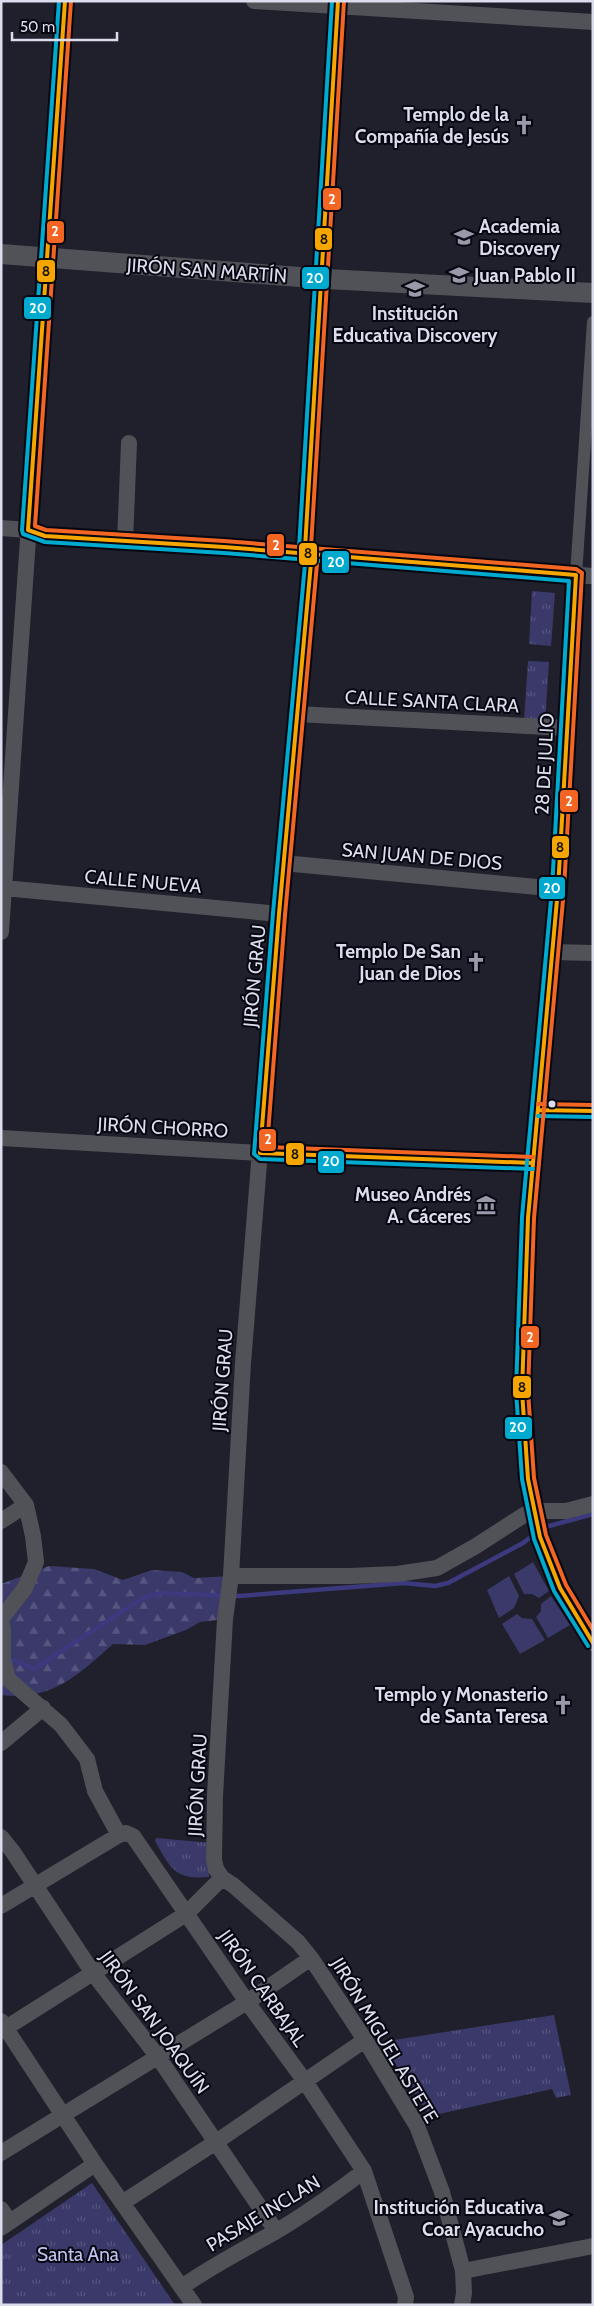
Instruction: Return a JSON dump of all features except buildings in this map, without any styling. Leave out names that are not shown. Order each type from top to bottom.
[{"type":"street","points":[[1,932],[65,1]]},
{"type":"street","points":[[254,1],[338,4],[593,22]]},
{"type":"street","name":"JIRÓN GRAU","points":[[214,1860],[215,1796],[225,1619],[231,1576],[243,1363],[283,863],[310,573],[308,554],[305,548],[338,4]]},
{"type":"street","name":"JIRÓN SAN MARTÍN","points":[[1,254],[322,279],[593,293]]},
{"type":"street","name":"28 DE JULIO","points":[[593,322],[566,728],[558,889],[528,1218],[522,1391],[528,1479],[539,1533],[560,1588],[593,1643]]},
{"type":"street","points":[[126,542],[129,443]]},
{"type":"street","points":[[1,528],[28,530],[45,536],[593,576]]},
{"type":"street","name":"CALLE SANTA CLARA","points":[[296,714],[566,728]]},
{"type":"street","name":"SAN JUAN DE DIOS","points":[[283,863],[558,889]]},
{"type":"street","name":"CALLE NUEVA","points":[[4,888],[279,914]]},
{"type":"street","points":[[552,952],[593,953]]},
{"type":"street","points":[[538,1110],[593,1112]]},
{"type":"street","name":"JIRÓN CHORRO","points":[[1,1138],[260,1153],[533,1163]]},
{"type":"street","points":[[1,1472],[26,1506],[33,1536],[36,1562],[25,1588],[2,1624]]},
{"type":"street","points":[[231,1576],[350,1576],[397,1574],[437,1568],[476,1546],[504,1526],[535,1512],[579,1509],[593,1504]]},
{"type":"street","points":[[1,1521],[26,1506]]},
{"type":"street","name":"JIRÓN CARBAJAL","points":[[2,1624],[6,1675],[13,1685],[43,1708],[61,1725],[87,1759],[95,1791],[123,1834],[133,1836],[247,2002],[304,2080],[364,2171],[406,2297],[405,2305]]},
{"type":"street","points":[[1,1743],[43,1708]]},
{"type":"street","points":[[1,1906],[123,1834]]},
{"type":"street","name":"JIRÓN SAN JOAQUÍN","points":[[1,1837],[13,1852],[93,1973],[158,2057],[276,2231]]},
{"type":"street","name":"JIRÓN MIGUEL ASTETE","points":[[214,1860],[216,1869],[298,1942],[311,1958],[416,2126],[442,2192],[463,2271],[464,2293],[462,2305]]},
{"type":"street","points":[[194,2305],[94,2164],[64,2115],[3,2027],[186,1914],[228,1881]]},
{"type":"street","points":[[1,2153],[247,2002],[311,1958]]},
{"type":"street","points":[[122,2203],[216,2142],[364,2040]]},
{"type":"street","points":[[4,2219],[94,2164]]},
{"type":"street","name":"PASAJE INCLAN","points":[[182,2287],[204,2271],[276,2231],[324,2201],[364,2171]]},
{"type":"street","points":[[463,2271],[593,2246]]},
{"type":"green space","points":[[532,591],[555,593],[551,646],[529,644]]},
{"type":"green space","points":[[528,661],[549,662],[545,722],[524,721]]},
{"type":"green space","points":[[533,1562],[549,1591],[539,1598],[532,1594],[524,1594],[514,1574]]},
{"type":"green space","points":[[49,1566],[94,1569],[123,1580],[152,1570],[182,1572],[194,1578],[231,1576],[225,1619],[200,1622],[186,1630],[145,1645],[113,1644],[63,1684],[35,1694],[19,1696],[1,1695],[1,1584]]},
{"type":"green space","points":[[509,1576],[519,1596],[514,1608],[499,1618],[487,1590]]},
{"type":"green space","points":[[551,1596],[570,1625],[548,1638],[536,1617],[541,1611],[541,1604]]},
{"type":"green space","points":[[517,1614],[522,1618],[532,1619],[545,1640],[520,1654],[502,1624]]},
{"type":"green space","points":[[156,1838],[212,1843],[209,1877],[188,1877],[175,1871],[155,1841]]},
{"type":"green space","points":[[554,2015],[571,2095],[556,2098],[552,2089],[430,2116],[381,2042]]},
{"type":"green space","name":"Santa Ana","points":[[92,2183],[175,2305],[1,2305],[1,2245]]},
{"type":"waterway","points":[[542,1528],[593,1514]]},
{"type":"waterway","points":[[7,1663],[13,1660],[34,1669],[144,1598],[160,1593],[239,1596],[404,1583],[435,1586],[448,1583],[523,1543],[536,1533]]},
{"type":"transit line","name":"20","points":[[59,1],[23,534],[45,542],[224,553],[569,581],[552,889],[522,1217],[516,1391],[522,1479],[534,1539],[554,1591],[588,1646]]},
{"type":"transit line","name":"8","points":[[65,1],[28,530],[45,536],[224,547],[576,575],[558,889],[528,1218],[522,1391],[528,1479],[540,1537],[560,1588],[593,1643]]},
{"type":"transit line","name":"2","points":[[71,1],[35,526],[46,530],[224,541],[576,569],[582,573],[564,889],[534,1218],[528,1391],[534,1478],[546,1535],[566,1585],[593,1630]]},
{"type":"transit line","name":"20","points":[[332,1],[299,548],[305,564],[273,913],[254,1154],[260,1159],[533,1169]]},
{"type":"transit line","name":"8","points":[[338,1],[305,548],[311,563],[279,914],[260,1153],[533,1163]]},
{"type":"transit line","name":"2","points":[[344,1],[311,547],[317,564],[285,915],[267,1147],[533,1157]]},
{"type":"transit line","name":"2","points":[[538,1104],[593,1105]]},
{"type":"transit line","name":"8","points":[[538,1110],[593,1111]]},
{"type":"transit line","name":"20","points":[[538,1116],[593,1117]]},
{"type":"place","name":"Templo de la Compañía de Jesús","points":[[524,125]]},
{"type":"place","name":"Academia Discovery","points":[[464,237]]},
{"type":"place","name":"Juan Pablo II","points":[[459,275]]},
{"type":"place","name":"Institución Educativa Discovery","points":[[415,289]]},
{"type":"place","name":"Templo De San Juan de Dios","points":[[476,962]]},
{"type":"place","name":"Museo Andrés A. Cáceres","points":[[486,1205]]},
{"type":"place","name":"Templo y Monasterio de Santa Teresa","points":[[563,1705]]},
{"type":"place","name":"Institución Educativa Coar Ayacucho","points":[[559,2218]]}]
